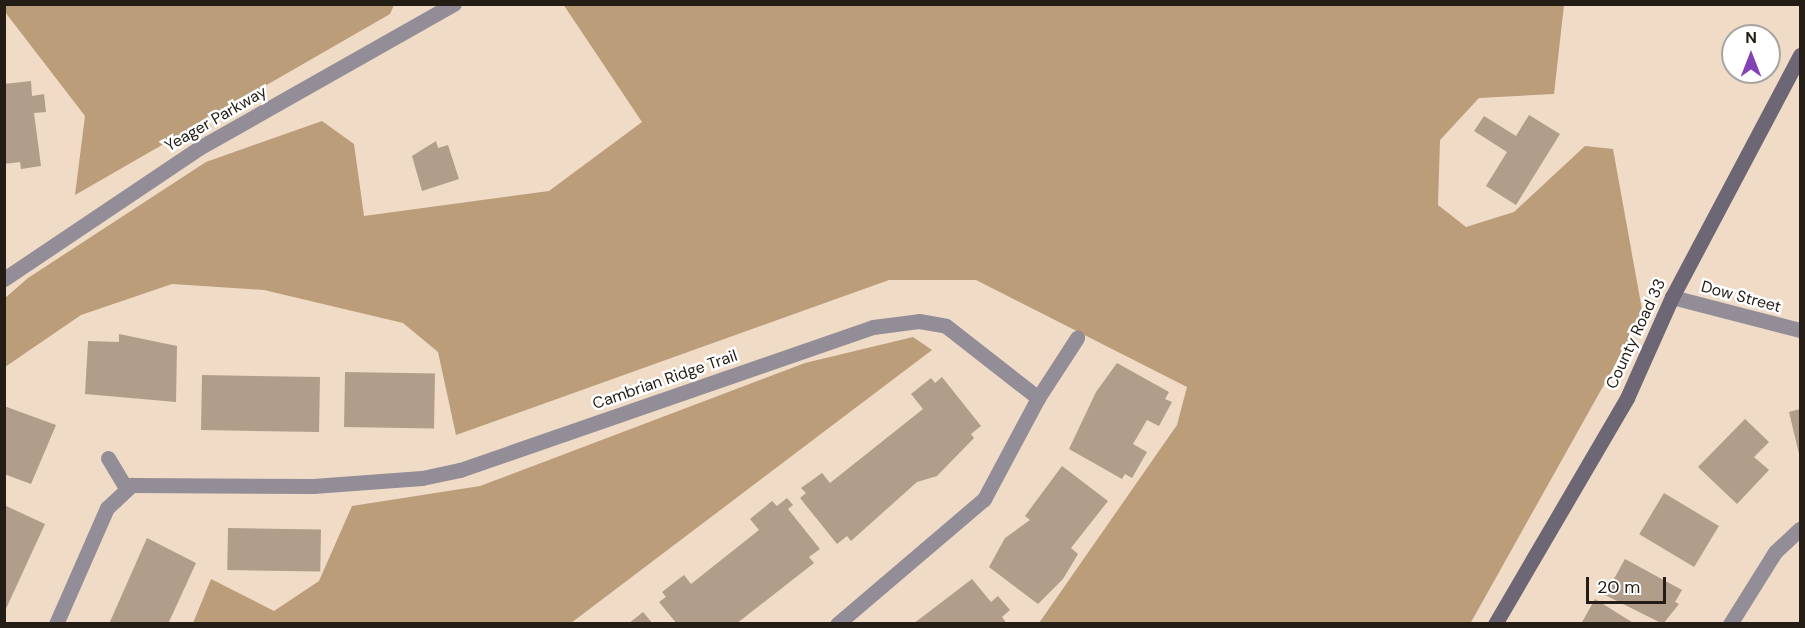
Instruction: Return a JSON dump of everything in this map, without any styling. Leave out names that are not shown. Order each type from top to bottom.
[{"type":"street","name":"Yeager Parkway","points":[[4,279],[199,148],[454,4]]},
{"type":"street","name":"County Road 33","points":[[1494,624],[1627,398],[1672,297],[1800,55]]},
{"type":"street","name":"Dow Street","points":[[1672,297],[1800,330]]},
{"type":"street","name":"Cambrian Ridge Trail","points":[[126,488],[148,483],[370,484],[451,472],[873,327],[919,321],[964,336],[1038,398]]},
{"type":"street","points":[[837,624],[984,499],[1038,398],[1077,338]]},
{"type":"street","points":[[56,624],[107,508],[126,488],[108,459]]},
{"type":"street","points":[[1730,624],[1770,558],[1800,529]]},
{"type":"shaded area","points":[[5,4],[394,5],[390,14],[75,195],[85,116],[5,12]]},
{"type":"shaded area","points":[[563,4],[1564,5],[1554,94],[1479,98],[1440,140],[1438,205],[1466,227],[1514,212],[1585,146],[1613,149],[1643,315],[1470,624],[1039,623],[1177,425],[1187,387],[976,280],[889,280],[456,435],[438,352],[403,323],[264,290],[172,284],[81,315],[5,367],[5,298],[28,278],[206,162],[322,121],[354,144],[364,216],[549,191],[642,122]]},
{"type":"shaded area","points":[[913,337],[932,350],[571,623],[193,623],[211,579],[274,611],[319,581],[352,506],[480,486],[805,363]]},
{"type":"building","points":[[31,81],[32,96],[44,94],[46,112],[34,113],[41,166],[21,169],[20,162],[4,164],[4,84]]},
{"type":"building","points":[[1529,115],[1560,134],[1516,205],[1486,186],[1507,152],[1474,131],[1484,116],[1516,136]]},
{"type":"building","points":[[436,141],[438,148],[448,145],[459,179],[422,191],[412,156]]},
{"type":"building","points":[[119,334],[177,346],[176,402],[85,394],[88,341],[119,342]]},
{"type":"building","points":[[1117,363],[1169,392],[1165,399],[1172,402],[1159,426],[1147,420],[1133,444],[1147,452],[1132,478],[1125,474],[1122,479],[1069,449],[1096,392]]},
{"type":"building","points":[[345,372],[435,374],[434,429],[344,427]]},
{"type":"building","points":[[202,375],[320,377],[319,432],[201,430]]},
{"type":"building","points":[[942,377],[981,426],[971,434],[974,438],[937,476],[917,482],[851,541],[847,536],[837,544],[800,498],[806,493],[801,488],[822,473],[830,483],[923,409],[911,394],[931,378],[935,383]]},
{"type":"building","points":[[4,406],[56,425],[31,484],[4,474]]},
{"type":"building","points":[[1800,409],[1800,458],[1789,412]]},
{"type":"building","points":[[1745,419],[1769,442],[1754,457],[1769,470],[1737,504],[1698,467]]},
{"type":"building","points":[[1062,466],[1108,501],[1071,548],[1078,554],[1063,579],[1038,604],[989,567],[1005,538],[1030,520],[1025,516]]},
{"type":"building","points":[[1664,493],[1719,526],[1694,567],[1639,534]]},
{"type":"building","points":[[787,498],[793,505],[788,509],[820,549],[809,557],[814,563],[736,624],[677,624],[659,602],[666,597],[662,592],[684,575],[691,584],[759,530],[750,519],[772,501],[777,506]]},
{"type":"building","points":[[4,505],[45,524],[4,613]]},
{"type":"building","points":[[228,528],[321,530],[320,572],[227,570]]},
{"type":"building","points":[[147,538],[196,563],[168,624],[109,624]]},
{"type":"building","points":[[1625,559],[1682,590],[1675,602],[1679,604],[1663,624],[1605,595]]},
{"type":"building","points":[[972,579],[991,602],[998,596],[1010,610],[1002,617],[1007,624],[913,624]]},
{"type":"building","points":[[1595,599],[1635,624],[1581,624]]},
{"type":"building","points":[[643,612],[653,624],[628,624]]}]
